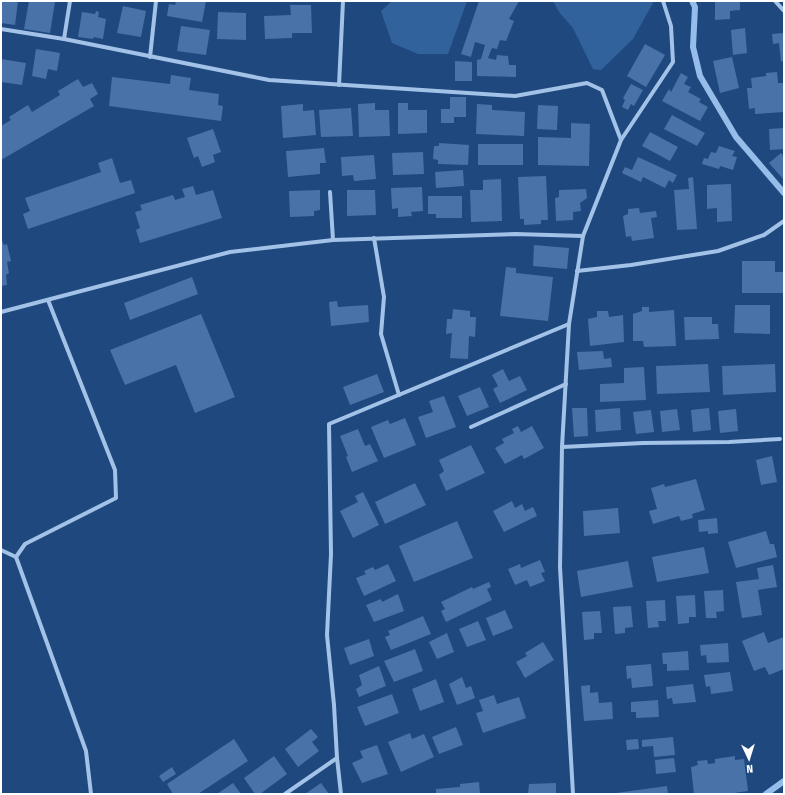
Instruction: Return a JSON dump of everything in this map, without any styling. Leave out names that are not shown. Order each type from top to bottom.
[{"type":"street","points":[[64,39],[70,1]]},
{"type":"street","points":[[150,57],[156,1]]},
{"type":"street","points":[[339,85],[343,1]]},
{"type":"street","points":[[573,794],[560,567],[562,447],[569,324],[583,236],[621,140],[673,62],[671,26],[663,1]]},
{"type":"street","points":[[775,1],[784,12]]},
{"type":"street","points":[[1,29],[64,39],[269,80],[515,96],[587,83],[602,90],[621,140]]},
{"type":"street","points":[[330,192],[333,240]]},
{"type":"street","points":[[577,271],[631,265],[718,251],[764,235],[784,221]]},
{"type":"street","points":[[1,312],[230,252],[333,240],[374,238],[515,234],[583,236]]},
{"type":"street","points":[[374,238],[384,297],[381,334],[399,395]]},
{"type":"street","points":[[16,557],[25,544],[116,498],[115,470],[48,300]]},
{"type":"street","points":[[341,794],[327,635],[331,554],[329,424],[569,324]]},
{"type":"street","points":[[471,427],[566,384]]},
{"type":"street","points":[[562,447],[780,439]]},
{"type":"street","points":[[1,550],[16,557],[86,751],[91,794]]},
{"type":"street","points":[[284,794],[337,758]]},
{"type":"shaded area","points":[[392,1],[467,1],[448,54],[418,54],[392,43],[381,11]]},
{"type":"shaded area","points":[[553,1],[654,1],[633,39],[601,70],[593,69],[573,28],[559,12]]},
{"type":"building","points":[[1,1],[18,1],[15,25],[1,23]]},
{"type":"building","points":[[29,1],[55,2],[50,33],[24,29]]},
{"type":"building","points":[[176,1],[206,1],[202,22],[167,16],[169,4],[175,5]]},
{"type":"building","points":[[479,1],[519,1],[509,19],[514,21],[506,41],[500,40],[497,49],[492,48],[488,58],[496,60],[497,55],[508,56],[509,65],[516,65],[516,77],[477,76],[477,60],[481,59],[485,45],[475,42],[471,57],[461,54]]},
{"type":"building","points":[[715,1],[740,1],[740,10],[730,11],[730,19],[715,20]]},
{"type":"building","points":[[290,5],[311,5],[312,33],[292,33],[292,38],[265,39],[264,16],[291,15]]},
{"type":"building","points":[[123,6],[146,11],[141,37],[117,33]]},
{"type":"building","points":[[96,11],[99,12],[98,17],[106,19],[103,39],[94,37],[93,39],[78,37],[82,12],[95,14]]},
{"type":"building","points":[[218,12],[246,13],[246,40],[217,39]]},
{"type":"building","points":[[181,26],[210,30],[206,55],[177,51]]},
{"type":"building","points":[[745,28],[747,53],[733,55],[731,30]]},
{"type":"building","points":[[784,33],[784,60],[781,62],[779,43],[773,44],[772,34]]},
{"type":"building","points":[[645,44],[665,55],[646,87],[627,76]]},
{"type":"building","points":[[36,49],[60,53],[57,71],[48,69],[46,79],[32,76]]},
{"type":"building","points":[[732,57],[739,88],[720,93],[713,61]]},
{"type":"building","points":[[1,59],[26,63],[22,85],[1,82]]},
{"type":"building","points":[[455,61],[472,62],[472,81],[455,81]]},
{"type":"building","points":[[777,72],[778,83],[784,83],[784,112],[755,114],[755,108],[749,109],[747,88],[752,88],[751,78],[766,76],[766,73]]},
{"type":"building","points":[[681,73],[688,77],[684,84],[691,87],[688,92],[701,99],[699,102],[708,107],[700,121],[662,101],[669,89],[671,92]]},
{"type":"building","points":[[171,75],[191,78],[189,90],[219,94],[218,105],[223,106],[221,121],[109,106],[112,77],[170,84]]},
{"type":"building","points":[[78,79],[83,87],[92,83],[98,94],[90,99],[94,106],[1,160],[1,126],[11,120],[9,117],[28,105],[32,112],[60,95],[58,91]]},
{"type":"building","points":[[631,84],[643,90],[634,106],[631,104],[628,110],[622,107],[625,100],[623,98]]},
{"type":"building","points":[[450,97],[466,97],[466,117],[454,117],[454,123],[441,123],[441,109],[450,109]]},
{"type":"building","points":[[375,103],[375,110],[389,110],[390,136],[359,137],[358,104]]},
{"type":"building","points":[[398,103],[408,103],[408,110],[427,110],[427,133],[398,134]]},
{"type":"building","points":[[303,104],[303,111],[314,110],[316,135],[283,138],[281,106]]},
{"type":"building","points":[[477,104],[492,105],[492,110],[525,112],[524,136],[476,134]]},
{"type":"building","points":[[538,105],[558,106],[557,130],[537,129]]},
{"type":"building","points":[[351,108],[353,136],[321,137],[319,110]]},
{"type":"building","points":[[672,115],[705,133],[697,146],[664,129]]},
{"type":"building","points":[[571,123],[590,124],[589,166],[538,165],[538,137],[571,138]]},
{"type":"building","points":[[784,128],[784,149],[770,150],[769,129]]},
{"type":"building","points":[[213,129],[221,152],[213,155],[215,162],[202,167],[198,156],[194,158],[187,138]]},
{"type":"building","points":[[650,132],[678,147],[670,161],[642,146]]},
{"type":"building","points":[[439,143],[469,145],[468,165],[438,164],[438,160],[433,159],[434,146],[439,146]]},
{"type":"building","points":[[478,144],[523,144],[523,165],[478,165]]},
{"type":"building","points":[[719,146],[735,151],[732,156],[737,157],[733,170],[720,166],[719,169],[702,164],[704,158],[708,159],[711,152],[716,153]]},
{"type":"building","points":[[324,148],[326,163],[320,163],[320,174],[288,177],[286,151]]},
{"type":"building","points":[[423,152],[424,174],[393,175],[392,153]]},
{"type":"building","points":[[781,153],[784,157],[784,180],[769,163]]},
{"type":"building","points":[[374,155],[376,179],[354,181],[353,175],[342,176],[341,157]]},
{"type":"building","points":[[638,157],[677,175],[673,183],[669,180],[665,188],[643,177],[641,182],[622,173],[625,167],[632,170]]},
{"type":"building","points":[[112,158],[120,183],[131,180],[135,193],[28,229],[23,214],[30,211],[25,198],[101,172],[98,163]]},
{"type":"building","points":[[463,170],[464,186],[436,188],[435,172]]},
{"type":"building","points":[[546,176],[548,220],[541,220],[541,224],[524,225],[524,219],[520,219],[518,177]]},
{"type":"building","points":[[693,177],[697,229],[677,230],[674,190],[689,189],[688,178]]},
{"type":"building","points":[[501,179],[502,221],[471,222],[470,190],[483,190],[483,180]]},
{"type":"building","points":[[731,184],[732,221],[717,222],[717,208],[707,209],[707,185]]},
{"type":"building","points":[[193,186],[196,195],[213,190],[222,218],[140,243],[136,230],[140,228],[135,212],[142,210],[140,205],[173,195],[175,200],[185,197],[182,189]]},
{"type":"building","points":[[422,187],[423,211],[411,212],[412,216],[398,217],[398,208],[392,209],[391,188]]},
{"type":"building","points":[[586,189],[587,198],[580,203],[581,211],[573,212],[573,220],[556,221],[555,198],[559,197],[559,190]]},
{"type":"building","points":[[320,190],[320,210],[314,211],[314,216],[290,217],[289,191]]},
{"type":"building","points":[[347,190],[375,190],[376,215],[347,216]]},
{"type":"building","points":[[428,196],[462,196],[462,218],[436,218],[436,214],[428,214]]},
{"type":"building","points":[[639,208],[640,213],[656,211],[657,217],[651,218],[654,238],[632,241],[631,236],[626,237],[623,216],[628,214],[628,209]]},
{"type":"building","points":[[1,238],[4,245],[7,244],[11,261],[7,262],[9,273],[6,275],[7,285],[1,286]]},
{"type":"building","points":[[534,245],[569,248],[567,269],[533,266]]},
{"type":"building","points":[[742,261],[775,261],[775,272],[784,272],[784,293],[742,293]]},
{"type":"building","points":[[506,267],[516,268],[516,273],[553,277],[548,321],[500,316]]},
{"type":"building","points":[[192,277],[198,294],[130,320],[124,303]]},
{"type":"building","points":[[337,301],[338,307],[368,305],[369,322],[331,326],[329,302]]},
{"type":"building","points":[[735,305],[770,305],[770,334],[734,333]]},
{"type":"building","points":[[642,307],[649,307],[649,312],[674,310],[676,346],[644,347],[643,341],[633,341],[633,314],[642,311]]},
{"type":"building","points":[[453,309],[470,311],[470,317],[476,317],[475,337],[469,336],[468,359],[450,358],[452,333],[446,334],[447,319],[452,319]]},
{"type":"building","points":[[597,311],[608,311],[609,317],[623,315],[624,342],[590,346],[588,319],[597,317]]},
{"type":"building","points":[[201,314],[235,397],[195,413],[176,365],[125,385],[110,350]]},
{"type":"building","points":[[684,317],[712,317],[712,324],[718,324],[719,339],[685,340]]},
{"type":"building","points":[[603,351],[604,359],[611,358],[612,367],[579,370],[577,352]]},
{"type":"building","points":[[708,364],[710,392],[657,394],[656,366]]},
{"type":"building","points":[[775,364],[776,392],[723,395],[722,366]]},
{"type":"building","points":[[644,367],[646,400],[600,402],[600,384],[624,383],[624,368]]},
{"type":"building","points":[[503,369],[509,381],[520,376],[527,390],[500,403],[493,389],[498,386],[492,375]]},
{"type":"building","points":[[377,374],[384,392],[350,405],[343,387]]},
{"type":"building","points":[[480,387],[489,407],[467,416],[458,396]]},
{"type":"building","points":[[444,396],[456,427],[426,438],[418,417],[433,412],[429,401]]},
{"type":"building","points":[[572,408],[587,408],[588,436],[574,437]]},
{"type":"building","points":[[620,408],[621,430],[596,432],[595,410]]},
{"type":"building","points":[[709,408],[711,430],[693,432],[691,410]]},
{"type":"building","points":[[677,409],[680,430],[662,432],[660,411]]},
{"type":"building","points":[[736,409],[738,431],[720,433],[718,411]]},
{"type":"building","points":[[651,410],[654,432],[636,434],[633,412]]},
{"type":"building","points":[[405,418],[416,445],[384,458],[371,427],[388,420],[390,424]]},
{"type":"building","points":[[518,426],[521,432],[532,426],[544,448],[524,459],[522,455],[505,464],[495,448],[504,443],[502,439],[514,433],[512,429]]},
{"type":"building","points":[[358,429],[365,446],[370,444],[378,461],[352,472],[346,457],[348,456],[340,436]]},
{"type":"building","points":[[471,445],[485,473],[446,491],[439,475],[444,471],[439,460]]},
{"type":"building","points":[[772,456],[777,482],[761,485],[756,460]]},
{"type":"building","points":[[696,479],[705,510],[692,514],[693,518],[681,521],[679,516],[653,524],[649,511],[657,509],[651,488],[664,484],[665,487]]},
{"type":"building","points":[[415,483],[426,505],[385,524],[375,502]]},
{"type":"building","points":[[363,492],[379,525],[353,538],[340,511],[358,502],[355,496]]},
{"type":"building","points":[[512,501],[515,508],[522,504],[525,511],[533,507],[537,516],[504,532],[493,511]]},
{"type":"building","points":[[618,508],[620,533],[584,536],[583,511]]},
{"type":"building","points":[[717,518],[718,533],[708,534],[708,531],[699,532],[698,520]]},
{"type":"building","points":[[457,521],[473,558],[414,582],[399,546]]},
{"type":"building","points":[[766,531],[770,544],[774,544],[777,557],[736,568],[728,542]]},
{"type":"building","points":[[704,547],[709,573],[657,582],[652,557]]},
{"type":"building","points":[[540,560],[545,572],[541,573],[545,581],[530,587],[527,580],[515,585],[508,569],[520,564],[521,568]]},
{"type":"building","points":[[628,561],[633,587],[581,597],[577,571]]},
{"type":"building","points":[[388,564],[396,581],[364,596],[356,578],[366,574],[364,571],[373,567],[375,570]]},
{"type":"building","points":[[773,565],[777,587],[758,590],[762,615],[742,618],[736,582],[759,579],[757,568]]},
{"type":"building","points":[[489,582],[491,587],[487,589],[492,600],[446,622],[441,611],[445,609],[441,602],[472,587],[473,589]]},
{"type":"building","points":[[723,590],[724,611],[716,612],[717,618],[706,618],[704,591]]},
{"type":"building","points":[[398,594],[404,611],[374,622],[366,605],[381,599],[382,602]]},
{"type":"building","points":[[695,595],[696,617],[689,617],[689,623],[678,624],[676,596]]},
{"type":"building","points":[[665,600],[666,621],[658,621],[659,627],[648,628],[646,601]]},
{"type":"building","points":[[631,606],[633,627],[625,628],[625,633],[615,634],[613,607]]},
{"type":"building","points":[[505,610],[513,628],[493,636],[486,618]]},
{"type":"building","points":[[600,611],[602,633],[594,633],[594,639],[584,640],[582,612]]},
{"type":"building","points":[[423,616],[431,634],[391,650],[385,637],[390,635],[388,631]]},
{"type":"building","points":[[478,621],[486,640],[467,647],[459,629]]},
{"type":"building","points":[[764,632],[768,643],[784,637],[784,669],[769,675],[765,667],[754,671],[742,641]]},
{"type":"building","points":[[447,633],[454,652],[437,659],[429,642]]},
{"type":"building","points":[[369,639],[374,656],[350,665],[344,648]]},
{"type":"building","points":[[543,642],[554,660],[525,678],[516,662],[527,656],[525,653]]},
{"type":"building","points":[[728,643],[729,662],[707,663],[706,655],[701,656],[700,645]]},
{"type":"building","points":[[415,649],[423,671],[394,682],[384,661]]},
{"type":"building","points":[[688,651],[689,670],[667,671],[667,664],[663,664],[662,653]]},
{"type":"building","points":[[651,664],[653,686],[632,688],[631,678],[627,679],[626,666]]},
{"type":"building","points":[[379,666],[386,686],[359,697],[356,689],[362,685],[359,675]]},
{"type":"building","points":[[730,672],[733,691],[711,694],[710,686],[706,687],[704,675]]},
{"type":"building","points":[[462,677],[466,688],[471,686],[475,698],[457,705],[449,684]]},
{"type":"building","points":[[436,679],[444,702],[420,711],[412,689]]},
{"type":"building","points":[[693,684],[696,702],[673,704],[672,698],[667,699],[666,687]]},
{"type":"building","points":[[590,685],[590,693],[598,692],[599,703],[612,702],[613,719],[584,721],[581,686]]},
{"type":"building","points":[[392,694],[399,713],[365,726],[357,707]]},
{"type":"building","points":[[494,695],[497,704],[519,697],[526,718],[483,733],[476,713],[483,711],[479,700]]},
{"type":"building","points":[[658,700],[659,717],[636,718],[636,712],[631,712],[631,702]]},
{"type":"building","points":[[456,727],[463,745],[439,754],[432,737]]},
{"type":"building","points":[[311,729],[318,737],[312,742],[319,751],[298,767],[285,749]]},
{"type":"building","points":[[410,733],[412,739],[424,734],[434,757],[401,772],[388,742]]},
{"type":"building","points":[[673,737],[675,755],[654,757],[653,746],[642,747],[642,740]]},
{"type":"building","points":[[234,739],[248,761],[198,794],[173,794],[167,784]]},
{"type":"building","points":[[638,739],[639,749],[627,750],[626,740]]},
{"type":"building","points":[[377,745],[388,774],[362,783],[352,763],[363,758],[360,751]]},
{"type":"building","points":[[274,756],[287,774],[260,794],[255,794],[244,778]]},
{"type":"building","points":[[735,756],[735,760],[744,759],[748,791],[727,794],[694,794],[691,767],[698,765],[697,761],[707,760],[708,764],[715,763],[715,759]]},
{"type":"building","points":[[674,758],[676,772],[656,774],[655,760]]},
{"type":"building","points":[[172,767],[176,774],[163,782],[159,776]]},
{"type":"building","points":[[479,782],[480,794],[436,794],[436,789],[460,787],[460,784]]},
{"type":"building","points":[[233,783],[241,794],[217,794]]},
{"type":"building","points":[[321,783],[329,794],[305,794]]},
{"type":"building","points":[[556,783],[556,794],[528,794],[529,784]]},
{"type":"building","points":[[667,786],[668,794],[616,794],[616,793]]},
{"type":"waterway","points":[[692,1],[695,7],[693,47],[700,76],[736,137],[784,193]]},
{"type":"waterway","points":[[766,794],[784,781]]}]
